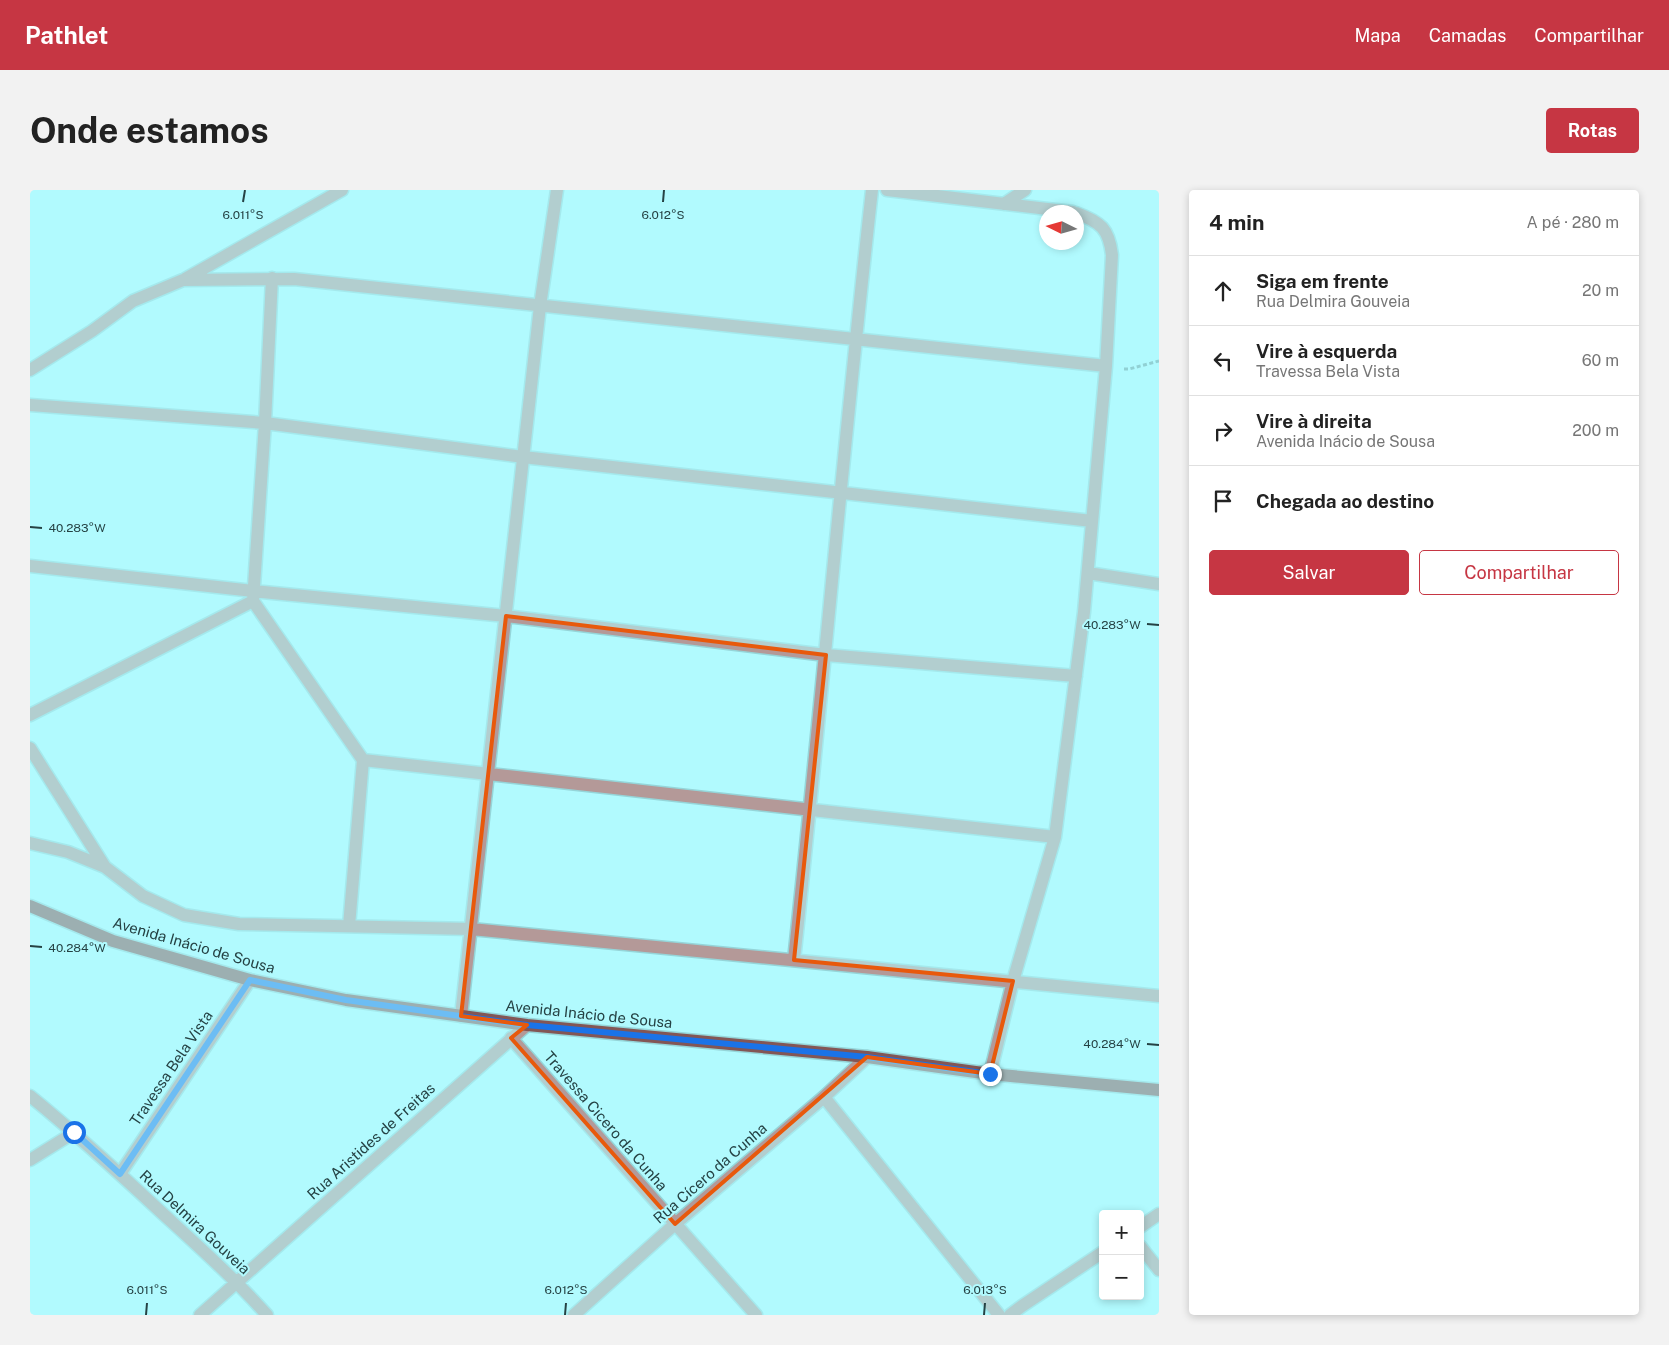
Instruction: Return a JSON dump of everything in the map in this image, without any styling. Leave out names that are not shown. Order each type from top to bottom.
[{"type":"main road","name":"Avenida Inácio de Sousa","points":[[30,906],[114,941],[250,980],[346,1000],[527,1025],[867,1057],[990,1074],[1159,1090]]},
{"type":"street","points":[[30,370],[92,331],[133,301],[183,280],[342,190]]},
{"type":"street","points":[[460,1016],[540,306],[557,190]]},
{"type":"street","points":[[794,960],[811,809],[855,340],[872,190]]},
{"type":"street","points":[[887,190],[1039,208]]},
{"type":"street","points":[[1004,204],[1025,190]]},
{"type":"street","points":[[990,1074],[1013,981],[1055,837],[1088,573],[1106,366],[1112,255],[1111,243],[1106,230],[1094,220],[1084,216]]},
{"type":"street","points":[[272,278],[265,422],[253,596],[363,760],[349,926]]},
{"type":"street","points":[[183,280],[294,279],[1106,366]]},
{"type":"street","points":[[30,405],[265,422],[523,457],[1092,521]]},
{"type":"street","points":[[30,566],[253,596],[506,616],[826,655],[1076,676]]},
{"type":"street","points":[[1088,573],[1159,584]]},
{"type":"street","points":[[30,715],[253,596]]},
{"type":"street","points":[[30,748],[105,868]]},
{"type":"street","points":[[363,760],[1055,837]]},
{"type":"street","points":[[30,844],[68,852],[105,868],[142,896],[184,915],[239,924],[471,929],[1159,996]]},
{"type":"street","name":"Travessa Bela Vista","points":[[120,1174],[250,980]]},
{"type":"street","name":"Rua Aristides de Freitas","points":[[200,1315],[527,1025]]},
{"type":"street","name":"Travessa Cicero da Cunha","points":[[512,1038],[756,1315]]},
{"type":"street","name":"Rua Cícero da Cunha","points":[[574,1315],[675,1224],[867,1057]]},
{"type":"street","name":"Rua Delmira Gouveia","points":[[30,1096],[74,1132],[237,1282],[267,1315]]},
{"type":"street","points":[[824,1096],[999,1315]]},
{"type":"street","points":[[30,1160],[74,1132]]},
{"type":"street","points":[[1144,1224],[1159,1214]]},
{"type":"street","points":[[1144,1251],[1159,1270]]},
{"type":"street","points":[[1010,1315],[1099,1255]]},
{"type":"path","points":[[1106,366],[1129,369],[1159,360]]},
{"type":"highlighted area","points":[[506,616],[826,655],[794,960],[1013,981],[990,1074],[867,1057],[675,1224],[511,1038],[527,1025],[461,1016]]},
{"type":"route","points":[[74,1132],[120,1174],[250,980],[346,1000],[527,1025],[867,1057],[990,1074]]}]
